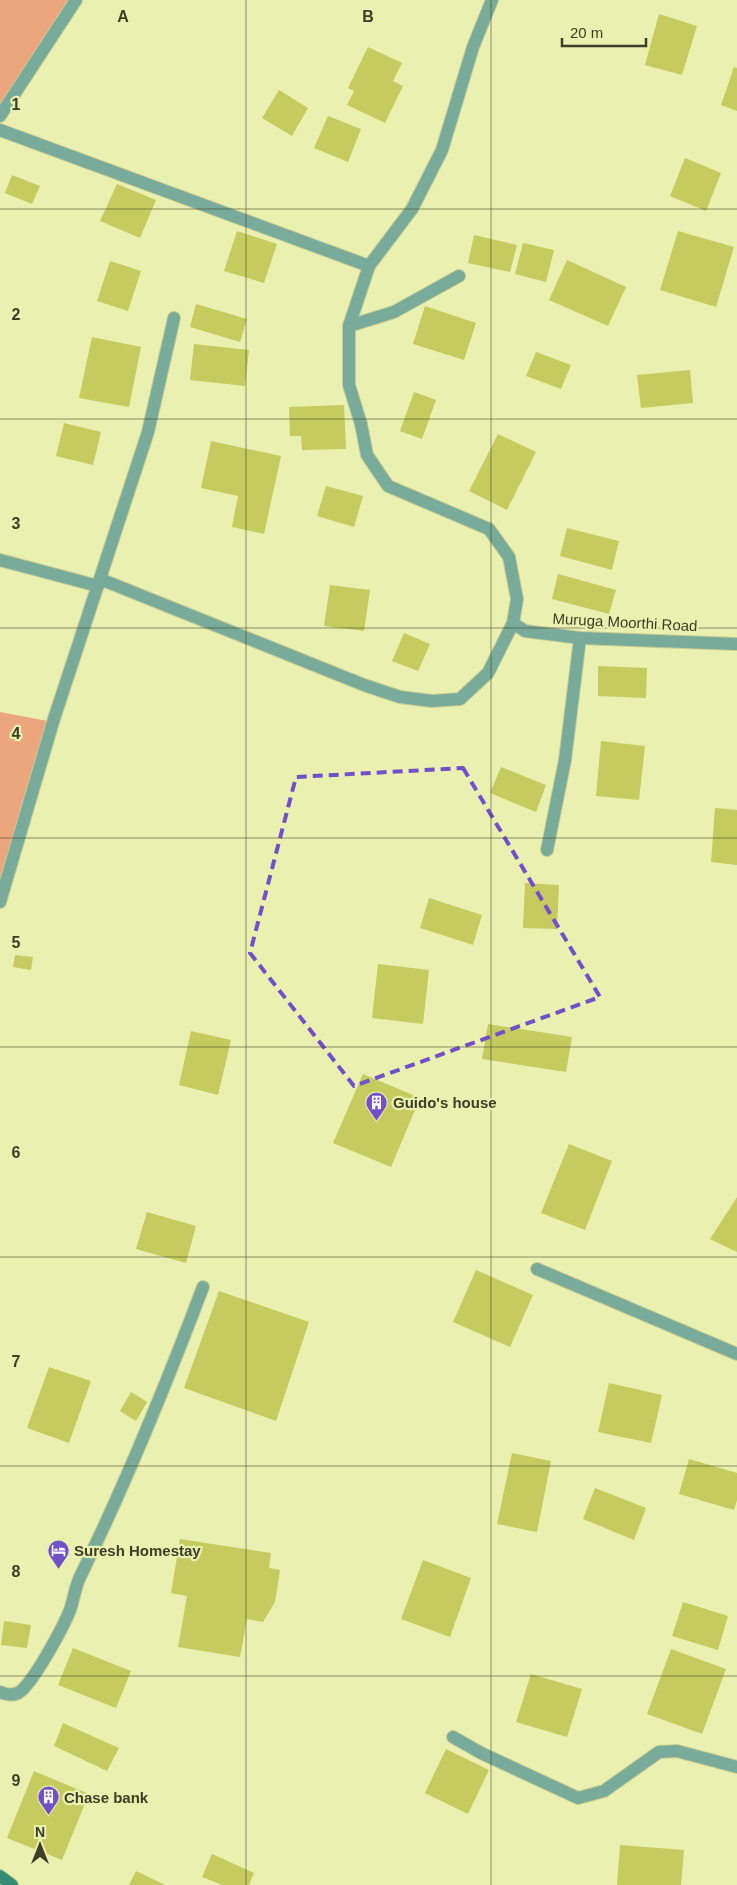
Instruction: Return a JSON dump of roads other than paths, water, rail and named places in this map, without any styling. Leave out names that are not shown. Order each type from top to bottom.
[{"type":"main road","points":[[0,1876],[12,1885]]},
{"type":"street","points":[[0,116],[76,0]]},
{"type":"street","points":[[0,560],[99,583],[364,685],[400,697],[432,701],[460,699],[488,673],[513,623],[517,599],[509,557],[489,528],[388,486],[366,455],[361,424],[349,385],[349,326],[369,266],[412,209],[442,150],[473,47],[492,0]]},
{"type":"street","points":[[0,130],[369,266]]},
{"type":"street","points":[[349,326],[394,312],[459,276]]},
{"type":"street","points":[[0,902],[53,722],[148,432],[174,318]]},
{"type":"street","name":"Muruga Moorthi Road","points":[[513,623],[525,630],[580,638],[737,644]]},
{"type":"street","points":[[547,850],[565,760],[580,638]]},
{"type":"street","points":[[538,1269],[737,1354]]},
{"type":"street","points":[[0,1692],[8,1695],[20,1692],[33,1677],[70,1611],[79,1580],[97,1546],[171,1372],[203,1287]]},
{"type":"street","points":[[453,1737],[481,1753],[578,1798],[604,1791],[659,1752],[677,1751],[737,1767]]},
{"type":"place","name":"Guido's house","points":[[377,1121]]},
{"type":"place","name":"Suresh Homestay","points":[[58,1569]]},
{"type":"place","name":"Chase bank","points":[[48,1816]]}]
